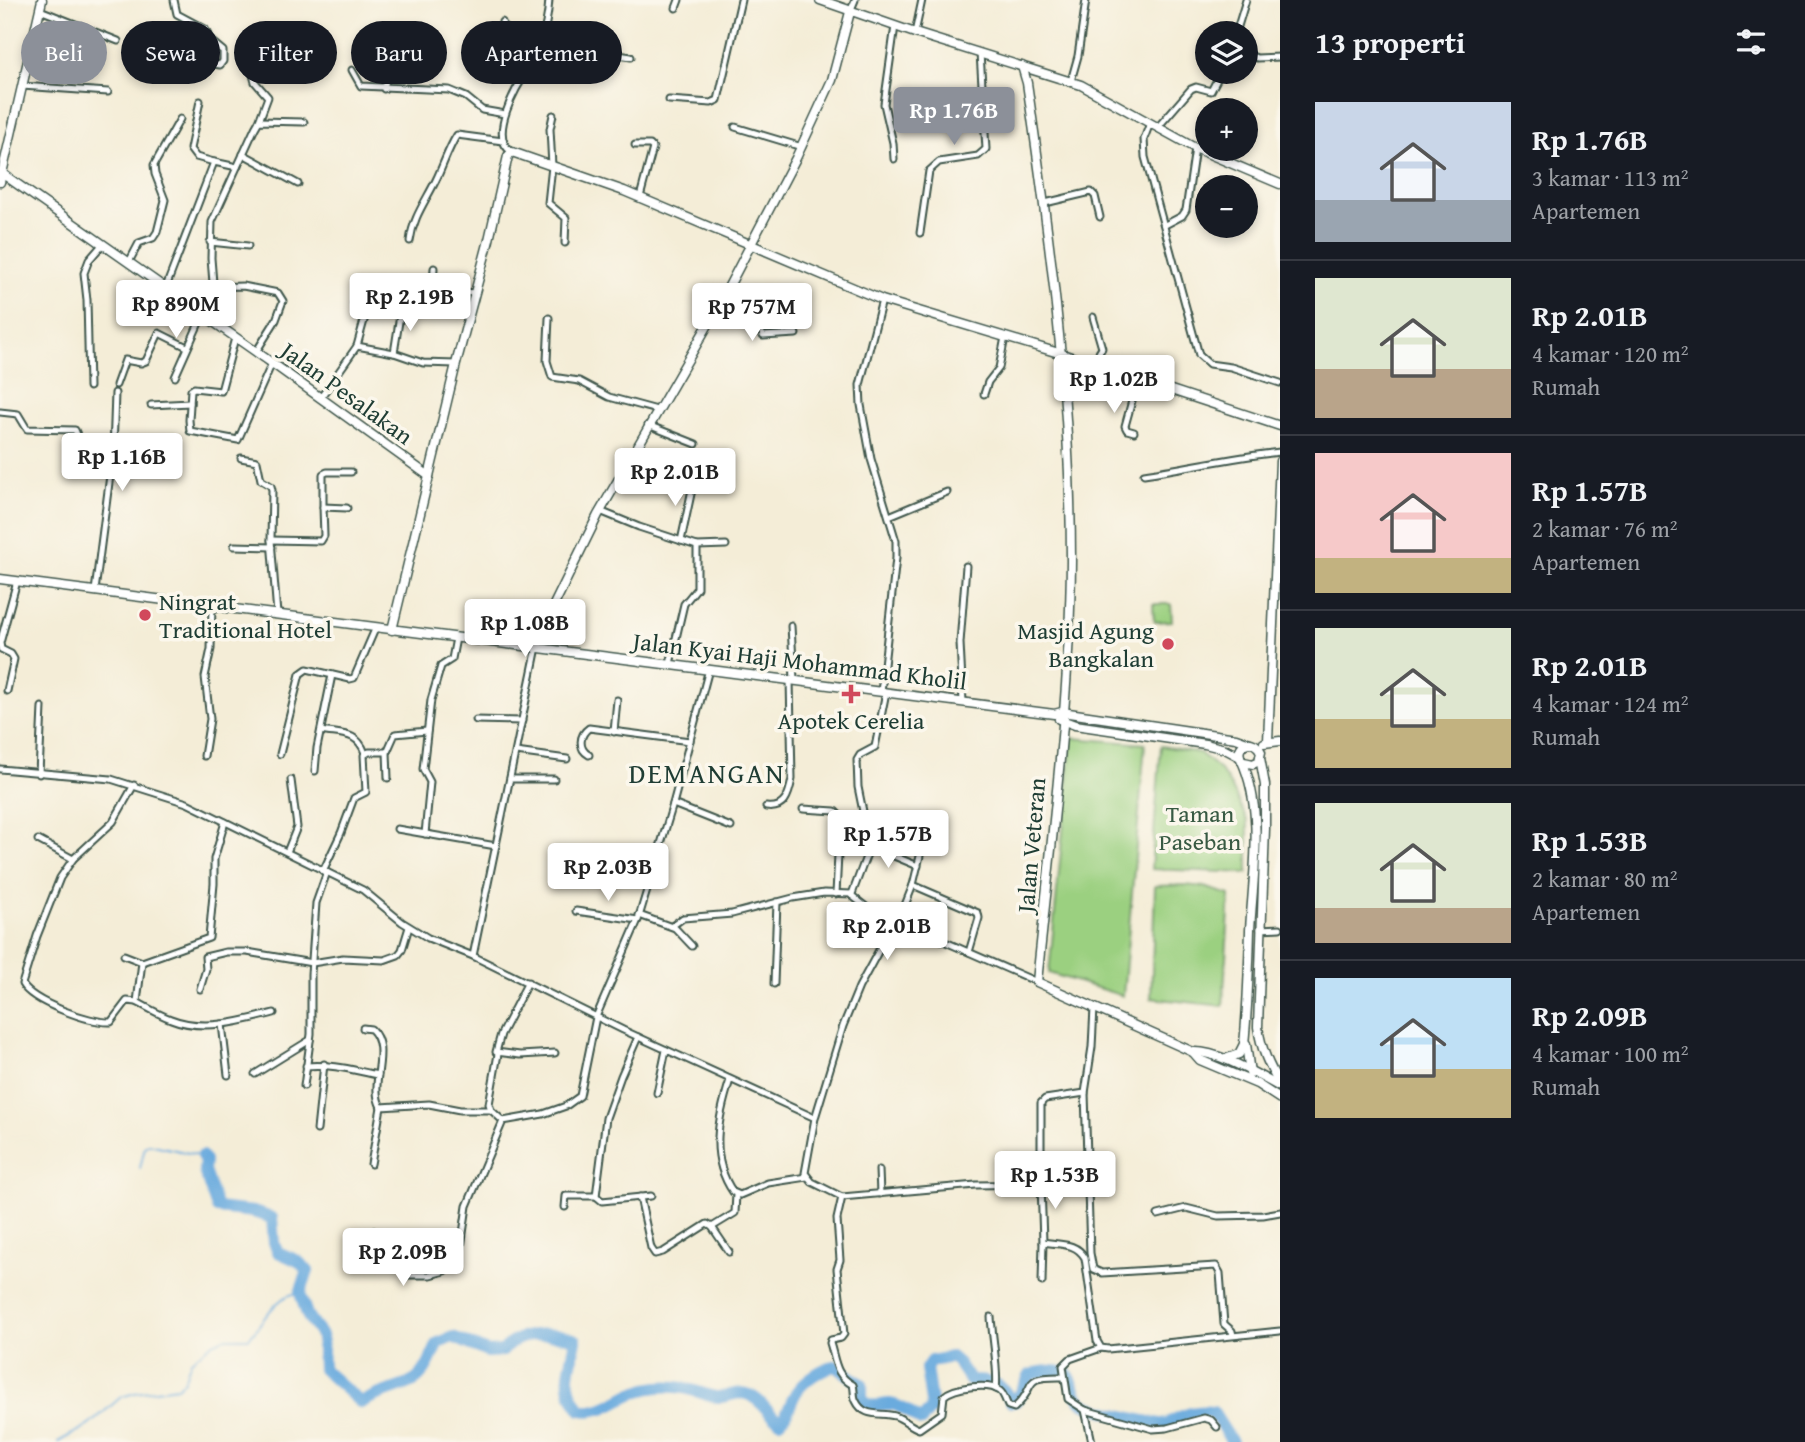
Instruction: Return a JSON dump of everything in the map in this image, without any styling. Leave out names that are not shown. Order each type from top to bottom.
[{"type":"street","points":[[1,176],[42,0]]},
{"type":"street","points":[[174,0],[176,12],[191,21]]},
{"type":"street","points":[[547,21],[549,0]]},
{"type":"street","points":[[676,8],[679,0]]},
{"type":"street","points":[[669,100],[711,103],[718,100],[741,0]]},
{"type":"street","points":[[820,0],[915,33],[1071,80],[1195,148],[1186,210],[1182,216],[1165,225]]},
{"type":"street","points":[[473,956],[537,646],[549,615],[600,511],[716,311],[802,147],[832,80],[855,0]]},
{"type":"street","points":[[915,33],[922,0]]},
{"type":"street","points":[[1071,80],[1078,56],[1086,0]]},
{"type":"street","points":[[1240,21],[1246,0]]},
{"type":"street","points":[[40,10],[118,41]]},
{"type":"street","points":[[894,159],[884,104],[895,26]]},
{"type":"street","points":[[220,48],[223,51],[220,65]]},
{"type":"street","points":[[920,233],[929,171],[933,165],[978,156],[986,149],[980,53]]},
{"type":"street","points":[[622,56],[631,57]]},
{"type":"street","points":[[1258,58],[1280,57]]},
{"type":"street","name":"Jalan Veteran","points":[[1022,66],[1027,83],[1045,203],[1062,354],[1070,562],[1037,982]]},
{"type":"street","points":[[1027,83],[1036,71]]},
{"type":"street","points":[[175,377],[187,347],[206,316],[213,287],[210,242],[212,222],[268,97],[257,84]]},
{"type":"street","points":[[360,84],[384,89],[449,90],[466,97],[482,110],[505,114]]},
{"type":"street","points":[[384,89],[385,84]]},
{"type":"street","points":[[518,84],[505,114],[503,141],[512,152],[640,197],[883,300],[1062,354],[1280,426]]},
{"type":"street","points":[[1215,84],[1212,90],[1196,87],[1191,89],[1154,125],[1144,139],[1145,157],[1193,338],[1203,360],[1280,383]]},
{"type":"street","points":[[22,86],[107,92]]},
{"type":"street","points":[[200,101],[190,149],[196,157],[237,167]]},
{"type":"street","points":[[553,116],[550,129],[552,166],[548,203],[566,218],[565,243]]},
{"type":"street","points":[[129,262],[139,243],[153,239],[157,232],[164,195],[154,165],[180,119]]},
{"type":"street","points":[[259,121],[304,122]]},
{"type":"street","points":[[735,127],[802,147]]},
{"type":"street","points":[[410,241],[413,222],[436,182],[457,135],[503,141]]},
{"type":"street","points":[[635,145],[650,145],[653,148],[640,197]]},
{"type":"street","points":[[392,630],[508,156],[512,152]]},
{"type":"street","points":[[243,154],[298,184]]},
{"type":"street","points":[[1226,161],[1280,184]]},
{"type":"street","points":[[166,287],[214,162]]},
{"type":"street","name":"Jalan Pesalakan","points":[[1,176],[166,287],[429,476]]},
{"type":"street","points":[[1045,203],[1091,192],[1095,196],[1100,217]]},
{"type":"street","points":[[210,242],[248,246]]},
{"type":"street","points":[[89,387],[88,310],[84,273],[89,260],[102,245]]},
{"type":"street","points":[[354,303],[401,309],[429,308],[434,290],[434,268]]},
{"type":"street","points":[[213,287],[243,286],[278,293],[281,296],[283,301],[276,320],[256,352]]},
{"type":"street","points":[[434,290],[475,293]]},
{"type":"street","points":[[851,895],[870,846],[858,787],[857,760],[860,755],[874,747],[884,692],[897,558],[896,541],[865,435],[860,385],[883,300]]},
{"type":"street","points":[[321,397],[357,346],[368,306]]},
{"type":"street","points":[[394,353],[401,309]]},
{"type":"street","points":[[716,311],[759,325],[763,336],[796,334]]},
{"type":"street","points":[[1092,364],[1102,348],[1093,317]]},
{"type":"street","points":[[549,318],[547,361],[552,377],[579,381],[609,397],[657,410]]},
{"type":"street","points":[[116,385],[125,360],[141,363],[146,361],[159,333],[187,347]]},
{"type":"street","points":[[984,394],[988,382],[999,368],[1005,337]]},
{"type":"street","points":[[235,338],[223,389],[192,389],[190,430],[237,440],[272,363]]},
{"type":"street","points":[[357,346],[394,353],[423,363],[456,364]]},
{"type":"street","points":[[1134,432],[1127,430],[1125,426],[1138,379]]},
{"type":"street","points":[[95,591],[113,452],[115,393]]},
{"type":"street","points":[[151,405],[190,403]]},
{"type":"street","points":[[0,411],[18,414],[27,429],[75,430],[82,446],[113,452]]},
{"type":"street","points":[[648,425],[695,444]]},
{"type":"street","points":[[1144,474],[1205,462],[1280,452]]},
{"type":"street","points":[[241,458],[257,461],[261,480],[271,488],[277,614]]},
{"type":"street","points":[[1269,741],[1276,672],[1280,461]]},
{"type":"street","points":[[234,546],[321,541],[324,537],[323,474],[351,472]]},
{"type":"street","points":[[681,541],[694,480]]},
{"type":"street","points":[[889,516],[947,492]]},
{"type":"street","points":[[323,508],[347,508]]},
{"type":"street","points":[[600,511],[697,546],[726,545]]},
{"type":"street","points":[[670,664],[684,604],[697,588],[697,546]]},
{"type":"street","points":[[963,702],[960,643],[966,566]]},
{"type":"street","name":"Jalan Kyai Haji Mohammad Kholil","points":[[0,579],[537,646],[1059,716]]},
{"type":"street","points":[[7,691],[13,659],[11,654],[1,649],[0,643],[17,581]]},
{"type":"street","points":[[204,757],[211,719],[205,677],[211,644],[212,606]]},
{"type":"street","points":[[766,807],[772,808],[784,803],[789,795],[792,779],[790,626]]},
{"type":"street","points":[[280,754],[300,674],[307,669],[354,678],[376,627]]},
{"type":"street","points":[[425,834],[430,782],[423,769],[427,731],[434,689],[443,664],[452,659],[456,638]]},
{"type":"street","points":[[503,1121],[542,1114],[566,1105],[580,1096],[596,1017],[638,917],[654,868],[709,669]]},
{"type":"street","points":[[315,771],[332,675]]},
{"type":"street","points":[[614,732],[617,700]]},
{"type":"street","points":[[39,774],[42,707]]},
{"type":"street","points":[[1059,716],[1236,738],[1254,744],[1261,752],[1265,785],[1257,1011],[1259,1039],[1279,1090]]},
{"type":"street","points":[[1059,716],[1217,746],[1253,764],[1260,758]]},
{"type":"street","points":[[476,720],[522,721]]},
{"type":"street","points":[[1160,737],[1161,727]]},
{"type":"street","points":[[589,755],[581,749],[587,729],[690,741]]},
{"type":"street","points":[[304,1086],[310,1040],[316,903],[325,871],[354,798],[366,792],[363,758],[365,753],[359,740],[321,731]]},
{"type":"street","points":[[388,778],[387,752],[395,734],[427,731]]},
{"type":"street","points":[[1222,1059],[1239,1054],[1244,1044],[1245,1031],[1255,833],[1250,782],[1242,760],[1241,747],[1280,741]]},
{"type":"street","points":[[365,753],[387,752]]},
{"type":"street","points":[[516,752],[567,759]]},
{"type":"street","points":[[0,769],[101,777],[187,803],[371,894],[408,927],[428,938],[473,956],[638,1037],[815,1118]]},
{"type":"street","points":[[510,779],[554,779]]},
{"type":"street","points":[[287,852],[297,827],[291,780]]},
{"type":"street","points":[[134,785],[113,822],[73,859],[60,878],[22,979],[23,985],[42,1001],[107,1023],[114,1020],[127,1001],[137,1002],[173,1020],[188,1023],[222,1024],[274,1013]]},
{"type":"street","points":[[673,804],[731,827]]},
{"type":"street","points":[[803,809],[835,811],[840,816],[836,894]]},
{"type":"street","points":[[124,955],[142,962],[201,941],[210,935],[214,859],[225,822]]},
{"type":"street","points":[[397,829],[496,846]]},
{"type":"street","points":[[38,840],[73,859]]},
{"type":"street","points":[[870,846],[918,866]]},
{"type":"street","points":[[920,856],[913,885],[897,924],[891,928],[852,1001],[815,1118],[804,1168],[807,1177],[842,1197],[965,1186],[1041,1184]]},
{"type":"street","points":[[605,866],[654,868]]},
{"type":"street","points":[[913,885],[978,913],[969,952]]},
{"type":"street","points":[[671,926],[684,918],[732,914],[824,893],[851,895],[870,910],[897,924],[909,926],[1193,1052],[1202,1052],[1250,1070],[1279,1090]]},
{"type":"street","points":[[774,984],[777,902]]},
{"type":"street","points":[[576,911],[638,917],[671,926],[687,938],[692,946]]},
{"type":"street","points":[[205,957],[226,952],[247,952],[312,963],[343,958],[391,959],[398,956],[402,950],[408,927]]},
{"type":"street","points":[[1260,929],[1280,928]]},
{"type":"street","points":[[200,989],[206,969],[201,941]]},
{"type":"street","points":[[137,1002],[142,962]]},
{"type":"street","points":[[503,1121],[491,1110],[490,1100],[498,1054],[496,1049],[500,1034],[528,982]]},
{"type":"street","points":[[1094,1008],[1093,1047],[1085,1093],[1090,1253],[1093,1269],[1102,1273],[1216,1266],[1220,1273],[1224,1324],[1233,1335]]},
{"type":"street","points":[[222,1024],[228,1075]]},
{"type":"street","points":[[363,1028],[371,1029],[378,1038],[378,1101],[381,1107],[370,1164]]},
{"type":"street","points":[[1245,1031],[1250,1070],[1257,1084]]},
{"type":"street","points":[[596,1196],[603,1129],[638,1037]]},
{"type":"street","points":[[255,1074],[310,1040]]},
{"type":"street","points":[[657,1093],[666,1050]]},
{"type":"street","points":[[1193,1052],[1200,1060],[1257,1084],[1279,1090]]},
{"type":"street","points":[[498,1054],[555,1053]]},
{"type":"street","points":[[306,1066],[324,1064],[346,1067],[378,1076]]},
{"type":"street","points":[[317,1130],[324,1064]]},
{"type":"street","points":[[712,1227],[735,1213],[736,1194],[723,1173],[718,1153],[720,1112],[730,1080]]},
{"type":"street","points":[[1042,1282],[1042,1100],[1085,1093]]},
{"type":"street","points":[[381,1107],[429,1104],[460,1110],[491,1110]]},
{"type":"street","points":[[374,1231],[391,1261],[407,1275],[422,1276],[445,1271],[452,1257],[460,1254],[467,1206],[503,1121]]},
{"type":"street","points":[[879,1170],[880,1194]]},
{"type":"street","points":[[736,1194],[740,1195],[768,1183],[807,1177]]},
{"type":"street","points":[[565,1207],[566,1196],[596,1196],[603,1201],[651,1196]]},
{"type":"street","points":[[640,1197],[651,1248],[655,1254],[663,1252],[707,1224],[729,1252]]},
{"type":"street","points":[[842,1197],[837,1219],[840,1260],[837,1269],[844,1334],[830,1343],[837,1368],[844,1380],[853,1385],[855,1400],[865,1412],[899,1418],[919,1429],[942,1413],[944,1396],[948,1392],[966,1387],[996,1388],[1000,1390],[1008,1406],[1014,1408],[1035,1379],[1063,1374]]},
{"type":"street","points":[[1158,1215],[1186,1208],[1218,1216],[1280,1212]]},
{"type":"street","points":[[1043,1242],[1072,1245],[1078,1248],[1085,1258],[1097,1341],[1101,1348]]},
{"type":"street","points":[[991,1317],[998,1379],[996,1388]]},
{"type":"street","points":[[1217,1427],[1211,1420],[1204,1418],[1153,1429],[1085,1410],[1068,1399],[1063,1374],[1064,1364],[1069,1359],[1101,1348],[1280,1331]]},
{"type":"street","points":[[1085,1410],[1092,1442]]},
{"type":"green space","points":[[1153,604],[1171,604],[1172,621],[1154,622]]},
{"type":"green space","points":[[1072,738],[1145,744],[1123,996],[1049,973]]},
{"type":"green space","name":"Taman Paseban","points":[[1161,746],[1200,753],[1221,771],[1248,822],[1248,873],[1151,869]]},
{"type":"green space","points":[[1155,886],[1204,887],[1230,895],[1223,1006],[1151,998]]},
{"type":"waterway","points":[[140,1168],[145,1146],[149,1144],[202,1156]]},
{"type":"waterway","points":[[202,1156],[205,1161],[204,1171],[217,1208],[253,1212],[272,1218],[274,1243],[278,1252],[298,1261],[308,1271],[300,1293],[307,1315],[322,1337],[323,1369],[361,1403],[414,1381],[425,1369],[438,1343],[453,1337],[487,1352],[503,1351],[509,1344],[527,1336],[547,1334],[576,1340],[569,1384],[581,1410],[601,1409],[639,1391],[671,1386],[718,1397],[747,1394],[757,1399],[780,1421],[804,1383],[819,1372],[835,1366],[862,1384],[862,1399],[867,1405],[894,1405],[921,1421],[932,1408],[926,1368],[931,1361],[951,1357],[970,1381],[984,1381],[1000,1386],[1011,1402],[1016,1401],[1030,1375],[1044,1371],[1062,1372],[1067,1373],[1079,1399],[1088,1405],[1167,1425],[1188,1414],[1213,1412],[1232,1442]]},
{"type":"waterway","points":[[58,1442],[89,1425],[121,1397],[177,1387],[184,1381],[191,1360],[213,1343],[225,1338],[249,1338],[277,1303],[292,1294],[300,1293]]},
{"type":"place","name":"Ningrat Traditional Hotel","points":[[145,615]]},
{"type":"place","name":"Masjid Agung Bangkalan","points":[[1168,644]]},
{"type":"place","name":"Apotek Cerelia","points":[[851,694]]},
{"type":"district","name":"DEMANGAN","points":[[707,772]]}]
